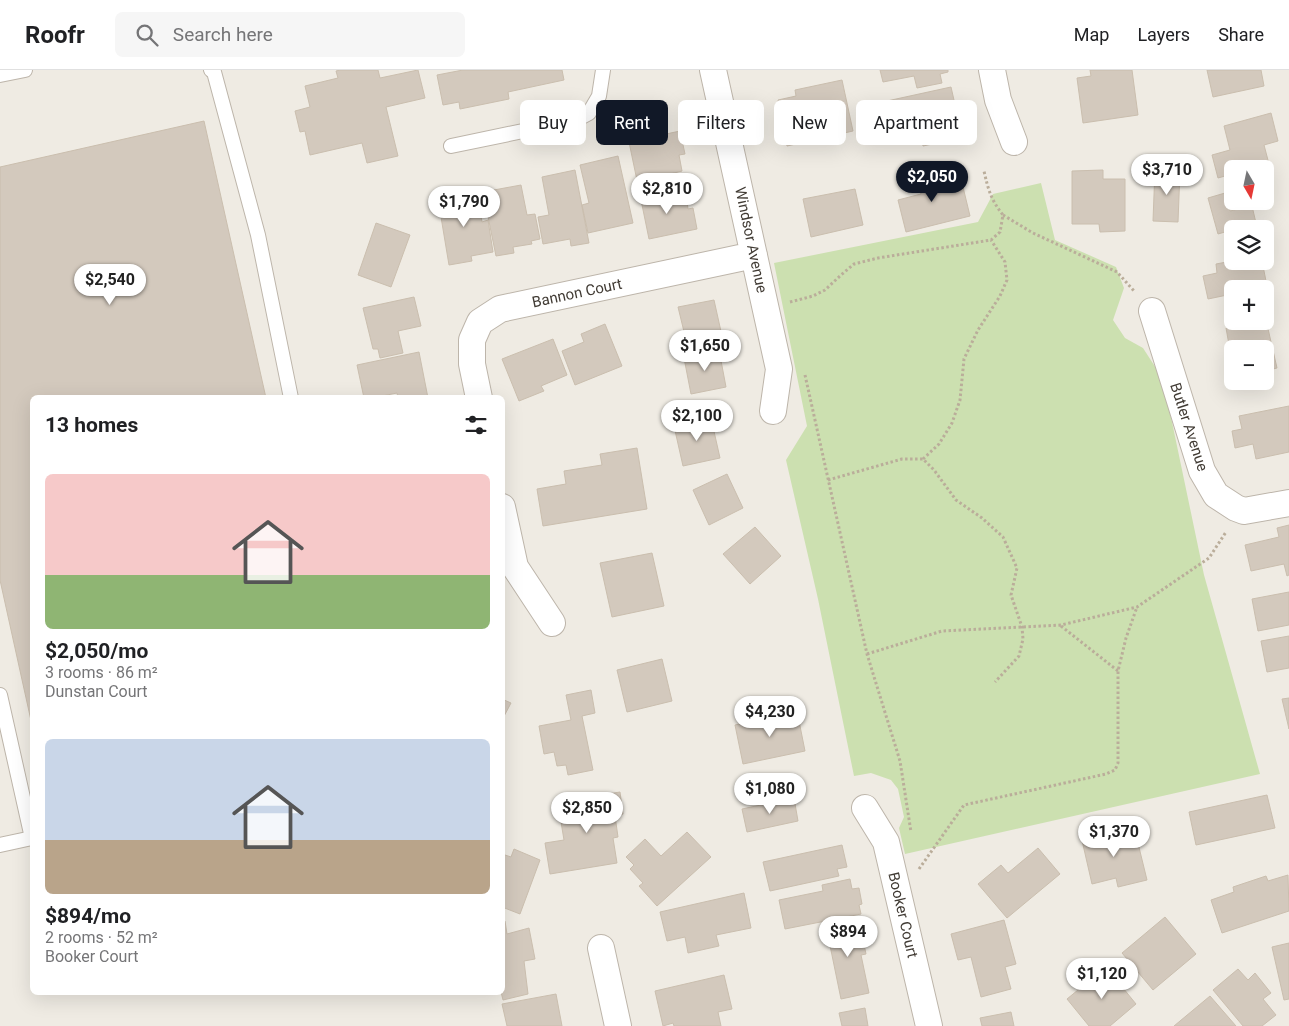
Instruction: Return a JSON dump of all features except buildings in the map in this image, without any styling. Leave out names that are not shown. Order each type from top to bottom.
[{"type":"street","name":"Windsor Avenue","points":[[713,70],[779,369],[773,411]]},
{"type":"street","points":[[992,70],[998,100],[1014,142]]},
{"type":"street","name":"Bannon Court","points":[[478,395],[472,364],[472,340],[480,322],[500,309],[754,254]]},
{"type":"street","name":"Butler Avenue","points":[[1152,311],[1202,471],[1216,494],[1236,508]]},
{"type":"street","points":[[1236,508],[1244,511],[1289,503]]},
{"type":"street","points":[[505,521],[515,567],[552,624]]},
{"type":"street","name":"Booker Court","points":[[865,808],[886,842],[929,1026]]},
{"type":"street","points":[[601,948],[618,1026]]},
{"type":"lane","points":[[0,76],[25,70]]},
{"type":"lane","points":[[211,70],[214,72],[258,236],[290,395]]},
{"type":"lane","points":[[451,146],[576,120],[589,113],[599,96],[603,70]]},
{"type":"lane","points":[[0,695],[30,829]]},
{"type":"lane","points":[[0,845],[30,838]]},
{"type":"path","points":[[984,171],[989,192],[995,205],[1003,215],[1033,233],[1117,272],[1124,279]]},
{"type":"path","points":[[790,304],[825,290],[854,264],[878,258],[992,240],[1000,232],[1003,215]]},
{"type":"path","points":[[828,480],[902,459],[923,459],[939,444],[952,423],[960,400],[964,359],[978,330],[1000,296],[1007,280],[1004,262],[992,240]]},
{"type":"path","points":[[805,373],[867,654],[900,761],[911,835]]},
{"type":"path","points":[[923,459],[934,470],[956,500],[982,518],[1003,537],[1018,568],[1011,595],[1024,639],[1020,656],[995,682]]},
{"type":"path","points":[[867,654],[942,631],[1061,625],[1137,607],[1209,558],[1230,526],[1236,508]]},
{"type":"path","points":[[916,862],[917,872],[964,806],[1106,774],[1115,770],[1118,763],[1118,671],[1126,638],[1137,607]]},
{"type":"path","points":[[1061,625],[1118,671]]},
{"type":"green space","points":[[1041,183],[1055,240],[1116,267],[1124,288],[1113,320],[1125,338],[1143,348],[1163,379],[1204,575],[1260,774],[905,854],[899,828],[904,817],[898,789],[891,780],[871,773],[854,776],[818,599],[786,460],[807,426],[774,263],[978,222],[993,194]]}]
